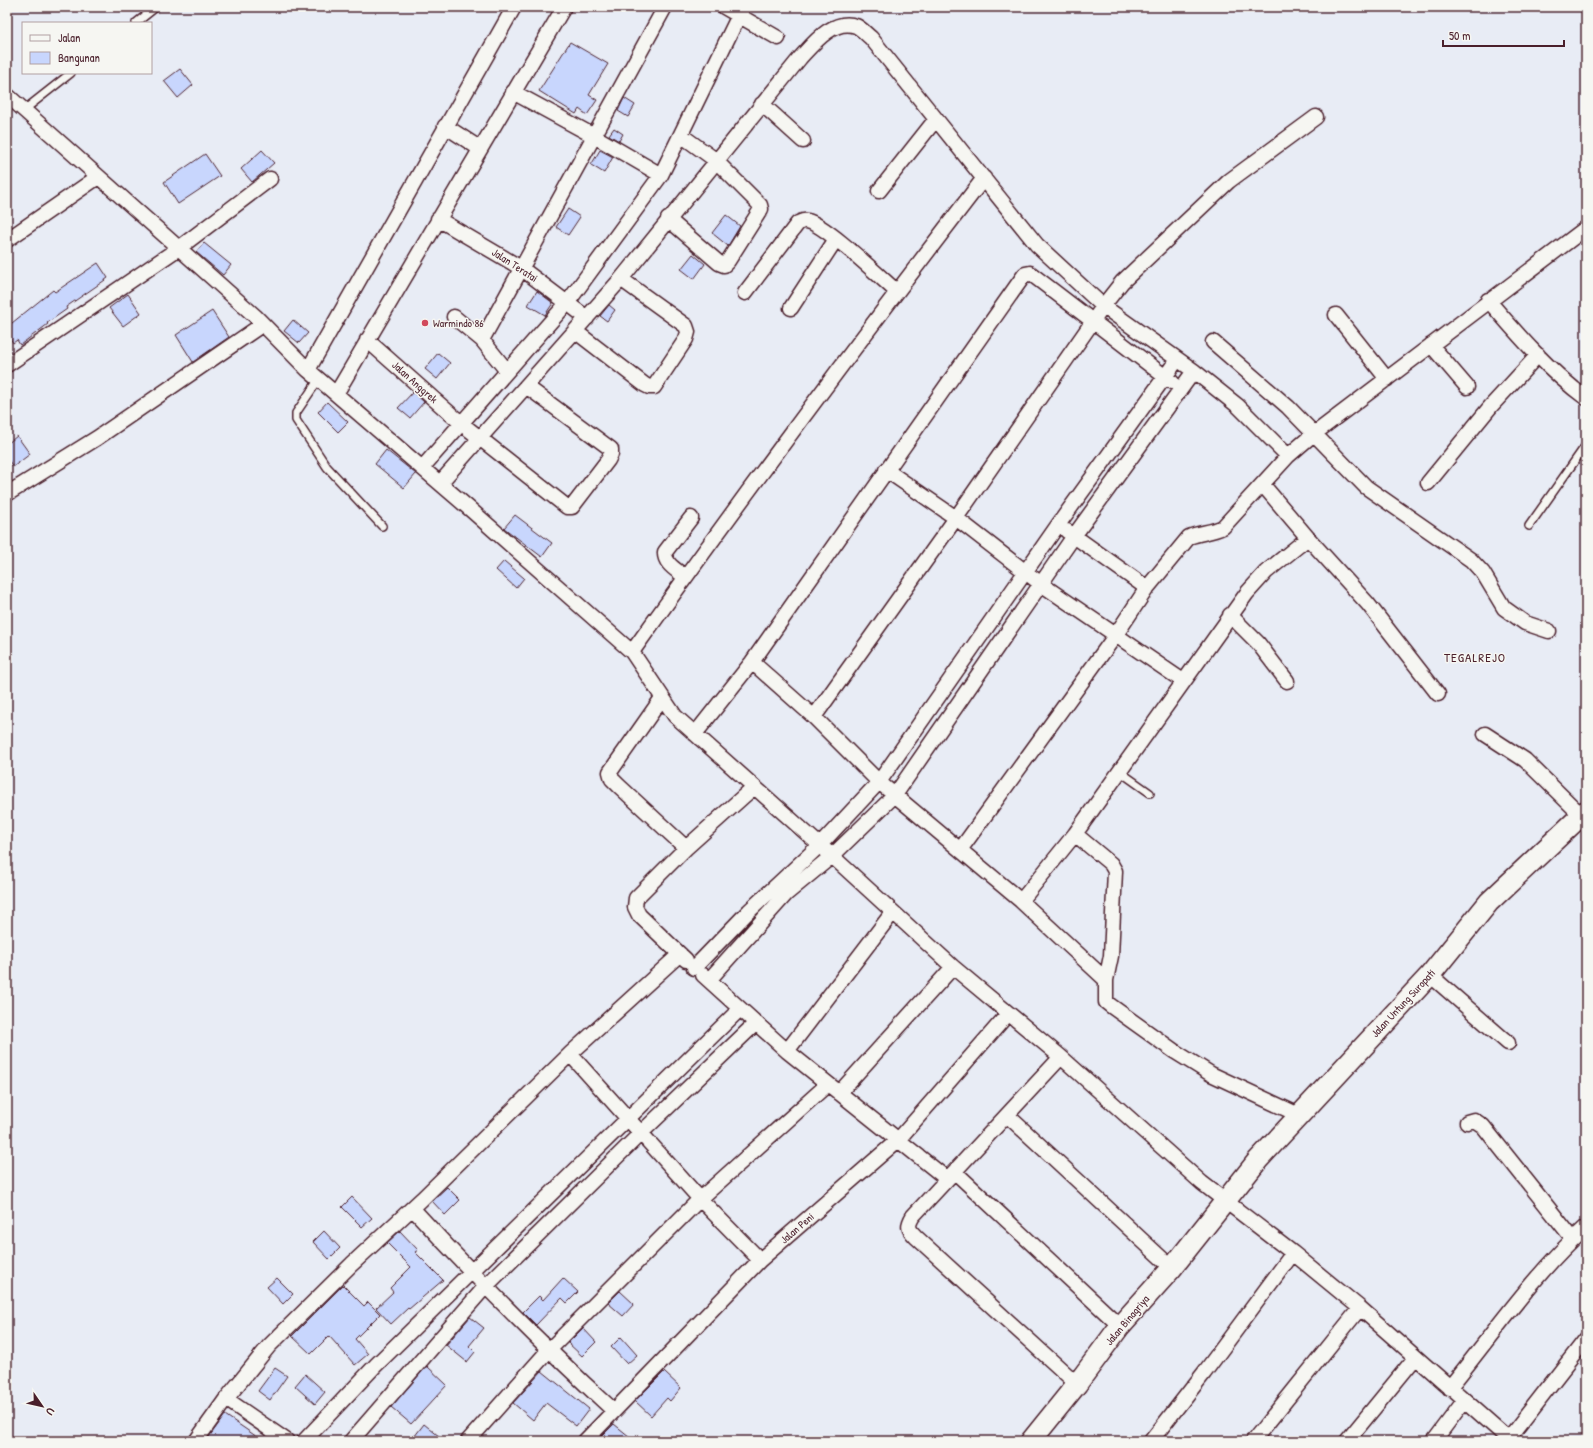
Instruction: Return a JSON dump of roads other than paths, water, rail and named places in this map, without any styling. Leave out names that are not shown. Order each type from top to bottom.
[{"type":"street","points":[[308,370],[445,126],[514,7]]},
{"type":"street","points":[[336,394],[479,148],[564,7]]},
{"type":"street","points":[[482,340],[665,7]]},
{"type":"street","points":[[724,7],[741,12],[778,38]]},
{"type":"street","points":[[440,483],[575,330],[577,310],[661,175],[741,12]]},
{"type":"street","points":[[422,468],[507,370],[577,310],[621,279],[668,219],[712,158],[762,104],[817,39],[831,29],[845,24],[857,26],[870,38],[1037,245],[1105,304],[1238,406],[1291,454]]},
{"type":"street","points":[[512,92],[594,136],[661,175]]},
{"type":"street","points":[[7,95],[179,248],[262,324],[319,380],[440,483],[632,652],[675,716],[820,845],[953,967],[1061,1057],[1202,1183],[1293,1253],[1360,1308],[1449,1388],[1510,1440],[1586,1339]]},
{"type":"street","points":[[762,104],[802,141]]},
{"type":"street","points":[[814,717],[956,518],[1092,321],[1122,282],[1229,181],[1316,117]]},
{"type":"street","points":[[879,191],[936,119]]},
{"type":"street","points":[[445,126],[479,148]]},
{"type":"street","points":[[668,219],[718,263],[724,265],[761,209],[760,204],[712,158],[681,135]]},
{"type":"street","points":[[7,240],[98,176]]},
{"type":"street","points":[[632,652],[685,577],[896,291],[984,178]]},
{"type":"street","points":[[7,364],[179,248],[270,179]]},
{"type":"street","name":"Jalan Teratai","points":[[438,219],[521,268],[577,310]]},
{"type":"street","points":[[745,293],[798,223],[808,221],[836,239],[896,291]]},
{"type":"street","points":[[960,850],[1116,636],[1146,588],[1189,537],[1198,533],[1212,532],[1223,527],[1291,454],[1313,435],[1488,300],[1586,228]]},
{"type":"street","points":[[791,308],[836,239]]},
{"type":"street","points":[[695,734],[752,662],[1025,274],[1030,273],[1180,388]]},
{"type":"street","points":[[575,330],[645,385],[649,387],[654,386],[686,339],[688,332],[686,326],[621,279]]},
{"type":"street","points":[[1488,300],[1538,355],[1570,386],[1586,398]]},
{"type":"street","points":[[1336,315],[1387,379]]},
{"type":"street","points":[[454,317],[482,340],[507,370]]},
{"type":"street","points":[[7,494],[97,438],[262,324]]},
{"type":"street","name":"Jalan Anggrek","points":[[367,340],[461,424],[567,507],[572,507],[608,460],[611,454],[611,449],[526,386]]},
{"type":"street","points":[[1213,342],[1264,384],[1366,487],[1471,560],[1483,572],[1504,608],[1513,616],[1525,624],[1550,631]]},
{"type":"street","points":[[1431,345],[1467,387]]},
{"type":"street","points":[[1428,483],[1491,406],[1538,355]]},
{"type":"street","points":[[709,980],[781,890],[820,845],[879,782],[1058,525],[1177,360]]},
{"type":"street","points":[[694,968],[781,890],[832,856],[895,795],[1074,536],[1180,388],[1194,371]]},
{"type":"street","points":[[886,470],[956,518],[1041,584],[1183,681]]},
{"type":"street","points":[[1263,485],[1308,538],[1368,604],[1438,694]]},
{"type":"street","points":[[685,577],[669,564],[664,557],[665,552],[691,518]]},
{"type":"street","points":[[1058,525],[1146,588]]},
{"type":"street","points":[[1021,901],[1075,834],[1247,593],[1266,572],[1308,538]]},
{"type":"street","points":[[1230,615],[1258,643],[1287,681]]},
{"type":"street","points":[[752,662],[814,717],[879,782],[1021,901],[1106,980]]},
{"type":"street","points":[[662,698],[610,772],[612,779],[686,848]]},
{"type":"street","points":[[1485,734],[1525,760],[1584,813]]},
{"type":"street","points":[[754,786],[686,848],[636,898],[635,907],[639,914],[694,968],[787,1050],[833,1089],[898,1140],[951,1176],[1120,1326]]},
{"type":"street","name":"Jalan Untung Suropati","points":[[1225,1201],[1258,1160],[1430,975],[1489,902],[1584,813]]},
{"type":"street","points":[[1075,834],[1112,864],[1116,871],[1111,956],[1106,980],[1106,1002],[1174,1051],[1212,1074],[1299,1115]]},
{"type":"street","points":[[787,1050],[893,912]]},
{"type":"street","points":[[196,1441],[226,1399],[269,1346],[352,1264],[413,1209],[570,1054],[680,954]]},
{"type":"street","points":[[468,1441],[548,1351],[700,1199],[833,1089],[953,967]]},
{"type":"street","points":[[1430,975],[1508,1043]]},
{"type":"street","points":[[304,1441],[376,1365],[740,1009]]},
{"type":"street","name":"Jalan Peni","points":[[585,1441],[613,1410],[760,1260],[898,1140],[1008,1014]]},
{"type":"street","points":[[351,1441],[485,1287],[641,1133],[756,1023]]},
{"type":"street","points":[[570,1054],[700,1199],[760,1260]]},
{"type":"street","points":[[1061,1057],[913,1216],[908,1224],[909,1229],[916,1237],[1077,1384]]},
{"type":"street","points":[[1007,1115],[1172,1268]]},
{"type":"street","points":[[1467,1122],[1474,1120],[1482,1126],[1573,1239]]},
{"type":"street","name":"Jalan Binagriya","points":[[1035,1440],[1120,1326],[1172,1268],[1225,1201]]},
{"type":"street","points":[[413,1209],[471,1273],[548,1351],[613,1410]]},
{"type":"street","points":[[1449,1388],[1538,1278],[1573,1239],[1586,1227]]},
{"type":"street","points":[[1151,1441],[1204,1373],[1293,1253]]},
{"type":"street","points":[[1253,1441],[1360,1308]]},
{"type":"street","points":[[1348,1441],[1415,1358]]},
{"type":"street","points":[[226,1399],[287,1441]]},
{"type":"street","points":[[1434,1441],[1464,1401]]},
{"type":"lane","points":[[137,22],[156,7]]},
{"type":"lane","points":[[24,110],[70,74]]},
{"type":"lane","points":[[319,380],[296,413],[296,420],[327,467],[382,526]]},
{"type":"lane","points":[[1529,526],[1586,445]]},
{"type":"lane","points":[[1119,771],[1150,793]]},
{"type":"place","name":"Warmindo 86","points":[[425,323]]},
{"type":"district","name":"TEGALREJO","points":[[1475,657]]}]
